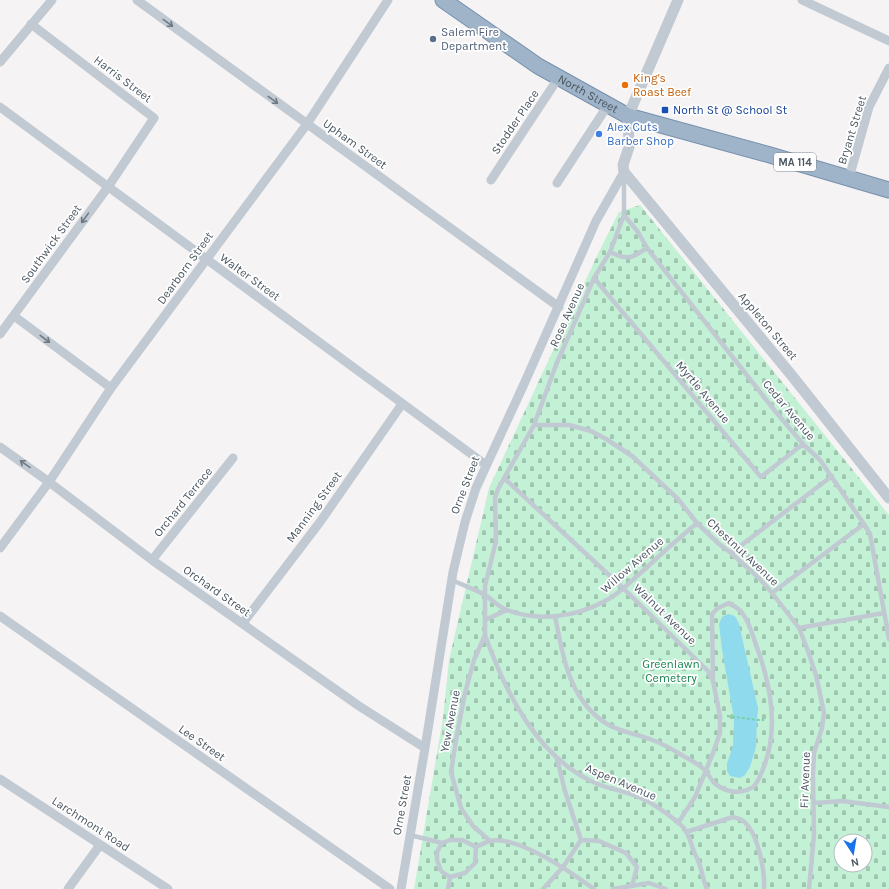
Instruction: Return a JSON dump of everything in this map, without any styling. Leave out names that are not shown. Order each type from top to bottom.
[{"type":"highway","name":"North Street","points":[[443,0],[538,66],[628,116],[770,155],[889,190]]},
{"type":"street","points":[[0,62],[52,0]]},
{"type":"street","name":"Upham Street","points":[[137,0],[559,307]]},
{"type":"street","name":"Dearborn Street","points":[[0,548],[49,482],[111,388],[307,124],[388,0]]},
{"type":"street","points":[[628,116],[678,0]]},
{"type":"street","points":[[802,0],[889,41]]},
{"type":"street","name":"Harris Street","points":[[31,24],[154,118],[108,187]]},
{"type":"street","name":"Bryant Street","points":[[850,178],[869,107],[889,68]]},
{"type":"street","name":"Stodder Place","points":[[491,180],[559,77]]},
{"type":"street","points":[[557,183],[608,105]]},
{"type":"street","name":"Walter Street","points":[[0,107],[486,465]]},
{"type":"street","name":"Orne Street","points":[[401,889],[452,580],[465,522],[476,488],[486,465],[559,307],[596,221],[624,172],[623,165],[629,147],[628,116]]},
{"type":"street","name":"Appleton Street","points":[[624,172],[793,377],[889,498]]},
{"type":"street","name":"Southwick Street","points":[[0,334],[108,187]]},
{"type":"street","points":[[14,316],[111,388]]},
{"type":"street","name":"Manning Street","points":[[243,623],[320,522],[402,404]]},
{"type":"street","name":"Orchard Street","points":[[0,447],[152,560],[359,706],[425,748]]},
{"type":"street","name":"Orchard Terrace","points":[[152,560],[233,458]]},
{"type":"street","name":"Lee Street","points":[[0,616],[390,889]]},
{"type":"street","name":"Larchmont Road","points":[[0,779],[168,889]]},
{"type":"street","points":[[68,889],[100,845]]},
{"type":"lane","points":[[624,172],[624,215]]},
{"type":"lane","name":"Cedar Avenue","points":[[624,215],[638,232],[647,248],[770,405],[803,444],[820,460],[864,524],[870,534],[889,636]]},
{"type":"lane","name":"Rose Avenue","points":[[504,478],[534,425],[556,365],[594,278],[610,252],[624,215]]},
{"type":"lane","points":[[610,252],[622,258],[632,257],[647,248]]},
{"type":"lane","name":"Myrtle Avenue","points":[[594,278],[761,477],[803,444]]},
{"type":"lane","name":"Chestnut Avenue","points":[[534,425],[569,425],[591,431],[632,456],[678,499],[718,544],[731,553],[760,579],[798,628]]},
{"type":"lane","points":[[731,553],[832,476]]},
{"type":"lane","name":"Walnut Avenue","points":[[504,478],[623,588],[708,671],[713,681],[720,716],[720,733],[695,797],[678,823]]},
{"type":"lane","name":"Yew Avenue","points":[[490,841],[473,826],[461,808],[451,772],[456,740],[474,660],[485,635],[485,586],[496,541],[496,498],[498,489],[504,478]]},
{"type":"lane","name":"Willow Avenue","points":[[452,580],[486,595],[497,605],[506,610],[520,614],[556,616],[592,608],[606,601],[623,588],[697,522]]},
{"type":"lane","points":[[772,593],[864,524]]},
{"type":"lane","points":[[556,616],[562,652],[575,688],[585,704],[598,718],[613,728],[662,744],[679,753],[706,770],[712,781],[729,791],[743,791],[753,787],[767,760],[771,719],[770,693],[755,642],[744,614],[729,604],[718,608],[712,614],[713,681]]},
{"type":"lane","points":[[485,620],[506,610]]},
{"type":"lane","points":[[798,628],[884,613]]},
{"type":"lane","name":"Fir Avenue","points":[[798,628],[816,675],[824,713],[822,728],[814,753],[814,835],[808,889]]},
{"type":"lane","name":"Aspen Avenue","points":[[485,635],[495,664],[517,705],[535,734],[557,759],[579,775],[600,785],[642,799],[658,808],[683,826],[699,863],[707,889]]},
{"type":"lane","points":[[543,889],[563,867],[580,840],[557,759]]},
{"type":"lane","points":[[814,803],[842,801],[889,807]]},
{"type":"lane","points":[[686,832],[733,816],[742,820],[748,826],[756,841],[761,857],[764,889]]},
{"type":"lane","points":[[410,835],[442,843],[450,840],[462,840],[476,847],[490,841],[508,841],[563,867],[594,889]]},
{"type":"lane","points":[[580,840],[599,842],[626,853],[636,867],[632,886]]},
{"type":"lane","points":[[442,843],[437,852],[437,860],[441,872],[450,877],[465,873],[476,863],[476,847]]},
{"type":"lane","points":[[448,889],[450,877]]},
{"type":"lane","points":[[613,889],[649,883],[666,889]]},
{"type":"path","points":[[720,716],[757,720],[771,719]]},
{"type":"green space","name":"Greenlawn Cemetery","points":[[640,205],[889,515],[889,889],[414,889],[443,718],[449,660],[489,488],[596,258],[619,212]]},
{"type":"water","points":[[728,614],[735,617],[739,624],[758,708],[756,747],[750,767],[745,775],[740,778],[730,776],[727,771],[727,763],[733,746],[734,719],[719,624],[722,617]]},
{"type":"place","name":"Salem Fire Department","points":[[433,39]]},
{"type":"place","name":"King's Roast Beef","points":[[625,85]]},
{"type":"place","name":"North St @ School St","points":[[665,110]]},
{"type":"place","name":"Alex Cuts Barber Shop","points":[[599,134]]}]
